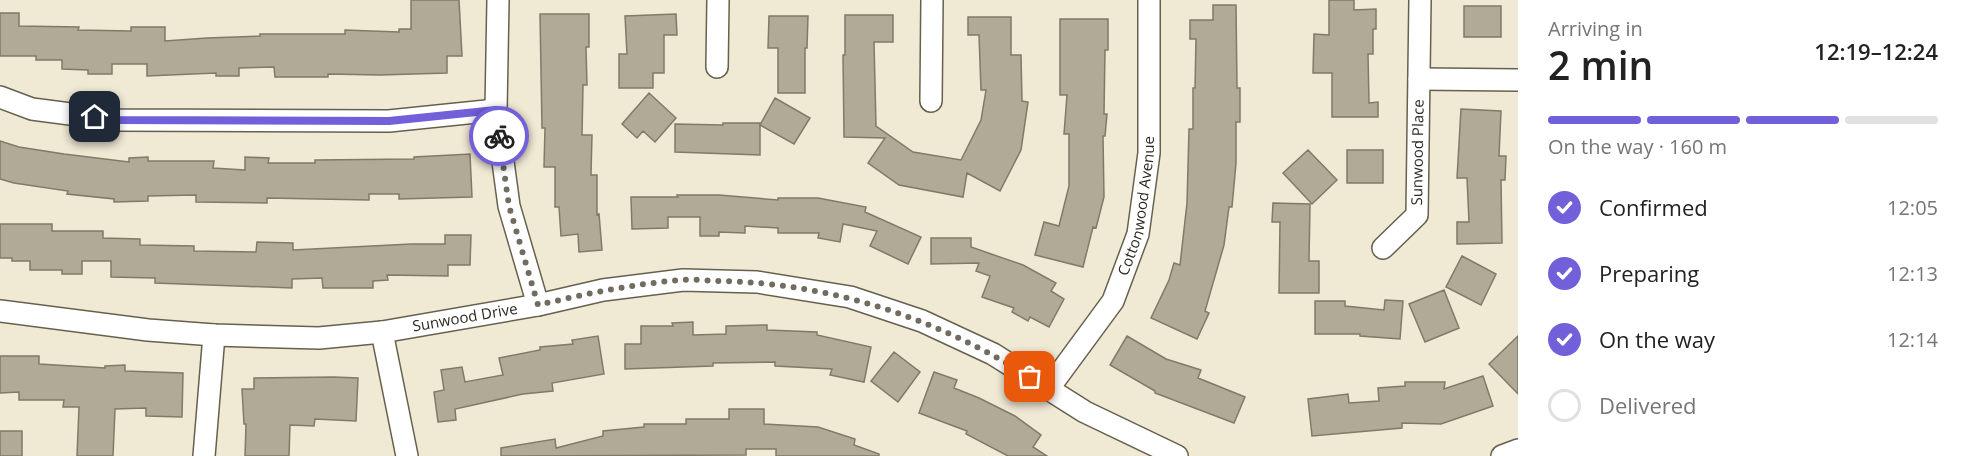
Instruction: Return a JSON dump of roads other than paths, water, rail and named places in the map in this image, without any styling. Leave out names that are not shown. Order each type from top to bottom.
[{"type":"street","points":[[498,0],[496,110],[509,206],[538,305]]},
{"type":"street","points":[[717,0],[717,67]]},
{"type":"street","points":[[931,101],[932,0]]},
{"type":"street","name":"Cottonwood Avenue","points":[[1048,388],[1113,301],[1138,234],[1149,153],[1149,0]]},
{"type":"street","name":"Sunwood Place","points":[[1383,248],[1417,215],[1420,0]]},
{"type":"street","name":"Sunwood Place","points":[[1419,79],[1518,80]]},
{"type":"street","points":[[0,97],[32,109],[116,120],[389,121],[496,110]]},
{"type":"street","name":"Sunwood Drive","points":[[0,310],[148,330],[214,335],[319,338],[382,332],[538,305],[603,290],[683,280],[757,282],[850,297],[922,321],[983,349],[1084,412],[1177,456]]},
{"type":"street","points":[[382,332],[407,456]]},
{"type":"street","points":[[204,456],[214,335]]},
{"type":"street","points":[[1502,456],[1518,450]]}]
